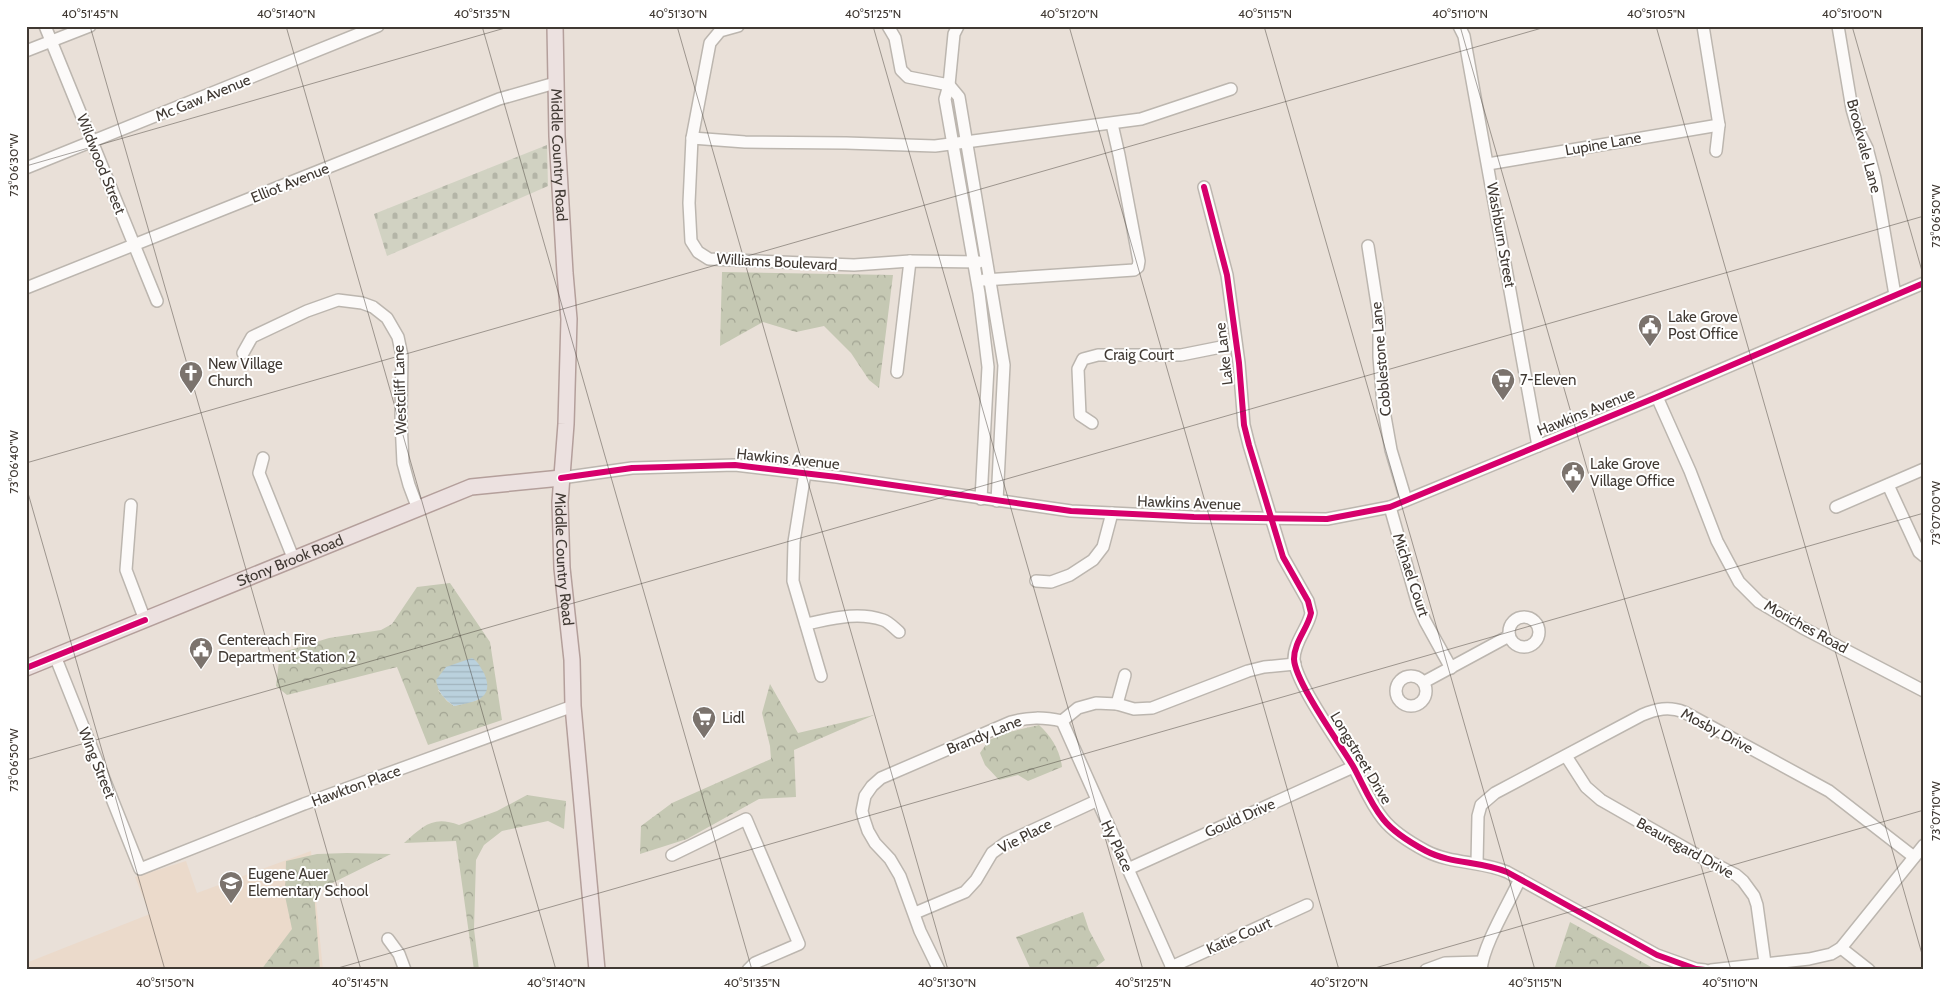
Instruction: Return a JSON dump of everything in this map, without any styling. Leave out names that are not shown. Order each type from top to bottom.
[{"type":"main road","name":"Middle Country Road","points":[[555,26],[556,136],[569,318],[566,426],[560,502],[562,568],[572,660],[573,706],[598,970]]},
{"type":"main road","name":"Stony Brook Road","points":[[26,668],[471,487],[561,478]]},
{"type":"street","name":"Wildwood Street","points":[[45,26],[157,301]]},
{"type":"street","points":[[26,51],[90,26]]},
{"type":"street","name":"Mc Gaw Avenue","points":[[26,168],[378,26]]},
{"type":"street","name":"Williams Boulevard","points":[[738,26],[720,30],[710,43],[692,138],[689,204],[691,241],[698,252],[709,259],[854,265],[910,261],[987,261]]},
{"type":"street","points":[[888,26],[895,38],[901,70],[908,77],[949,85],[959,98],[1004,367],[997,502]]},
{"type":"street","points":[[958,26],[954,34],[949,85],[945,99],[974,262],[988,367],[981,499]]},
{"type":"street","name":"Washburn Street","points":[[1460,26],[1464,36],[1488,164],[1538,446]]},
{"type":"street","points":[[1703,26],[1719,125],[1716,151]]},
{"type":"street","name":"Brookvale Lane","points":[[1838,26],[1852,109],[1875,178],[1895,295]]},
{"type":"street","name":"Elliot Avenue","points":[[26,288],[498,99],[556,84]]},
{"type":"street","points":[[692,138],[745,142],[935,146],[1112,124],[1141,118],[1231,89]]},
{"type":"street","points":[[976,280],[1134,270],[1138,268],[1139,261],[1112,124]]},
{"type":"street","name":"Lupine Lane","points":[[1488,164],[1719,125]]},
{"type":"street","name":"Lake Lane","points":[[1204,187],[1227,275],[1244,425],[1248,445],[1270,518]]},
{"type":"street","name":"Cobblestone Lane","points":[[1368,246],[1379,318],[1379,357],[1383,405],[1391,450],[1406,500]]},
{"type":"street","points":[[897,372],[910,261]]},
{"type":"street","name":"Hawkins Avenue","points":[[561,478],[632,468],[728,465],[935,490],[997,502],[1071,511],[1194,517],[1327,519],[1390,507],[1658,397],[1924,283]]},
{"type":"street","name":"Westcliff Lane","points":[[242,353],[252,337],[338,300],[362,303],[373,307],[387,318],[394,328],[401,350],[403,371],[401,422],[403,463],[418,509]]},
{"type":"street","name":"Craig Court","points":[[1092,423],[1080,415],[1078,369],[1083,359],[1098,355],[1193,354],[1236,344]]},
{"type":"street","points":[[988,367],[1004,367]]},
{"type":"street","name":"Moriches Road","points":[[1658,397],[1690,471],[1716,541],[1739,582],[1759,602],[1803,628],[1924,691]]},
{"type":"street","points":[[263,458],[259,473],[294,560]]},
{"type":"street","points":[[1836,507],[1924,469]]},
{"type":"street","points":[[805,473],[794,542],[793,581],[821,676]]},
{"type":"street","points":[[1888,485],[1917,546],[1924,556]]},
{"type":"street","points":[[131,504],[126,570],[145,620]]},
{"type":"street","name":"Michael Court","points":[[1390,507],[1418,605],[1451,668]]},
{"type":"street","points":[[1036,581],[1051,582],[1070,575],[1093,560],[1103,547],[1112,513]]},
{"type":"street","points":[[1062,721],[1072,712],[1086,705],[1096,703],[1117,704],[1134,709],[1152,708],[1248,671],[1264,667],[1295,664],[1294,658],[1299,641],[1311,614],[1308,601],[1283,557],[1270,518]]},
{"type":"street","points":[[806,624],[845,616],[862,616],[885,621],[899,632]]},
{"type":"street","points":[[1424,682],[1509,636]]},
{"type":"street","name":"Wing Street","points":[[55,656],[140,869]]},
{"type":"street","name":"Longstreet Drive","points":[[1295,664],[1301,679],[1353,766],[1373,805],[1383,819],[1397,833],[1438,856],[1498,868],[1657,955],[1696,969],[1705,970]]},
{"type":"street","points":[[1117,704],[1125,675]]},
{"type":"street","name":"Hawkton Place","points":[[140,869],[304,804],[573,706]]},
{"type":"street","name":"Mosby Drive","points":[[1477,863],[1478,816],[1481,805],[1495,793],[1651,711],[1675,708],[1829,791],[1914,857]]},
{"type":"street","name":"Brandy Lane","points":[[939,970],[927,948],[915,913],[894,864],[878,848],[868,831],[862,811],[865,796],[881,778],[1011,722],[1029,717],[1044,717],[1062,721]]},
{"type":"street","name":"Hy Place","points":[[1062,721],[1172,968]]},
{"type":"street","name":"Beauregard Drive","points":[[1566,756],[1586,787],[1601,800],[1698,856],[1736,875],[1744,882],[1754,896],[1757,905],[1765,964]]},
{"type":"street","name":"Gould Drive","points":[[1128,869],[1353,766]]},
{"type":"street","name":"Vie Place","points":[[915,913],[965,892],[976,880],[992,853],[1007,842],[1096,801]]},
{"type":"street","points":[[672,855],[746,819],[799,944],[755,963],[748,970]]},
{"type":"street","points":[[1711,970],[1809,959],[1831,954],[1841,948],[1924,845]]},
{"type":"street","points":[[1426,970],[1445,963],[1481,966],[1498,922],[1520,879]]},
{"type":"street","name":"Katie Court","points":[[1172,968],[1307,905]]},
{"type":"street","points":[[388,939],[399,954],[404,970]]},
{"type":"street","points":[[1841,948],[1868,970]]},
{"type":"shaded area","name":"Eugene Auer Elementary School","points":[[311,851],[323,970],[26,970],[26,963],[150,914],[135,877],[186,861],[197,893]]},
{"type":"green space","points":[[547,145],[548,186],[387,256],[374,214]]},
{"type":"green space","points":[[722,272],[893,275],[879,388],[869,380],[851,353],[824,326],[796,332],[763,322],[720,346]]},
{"type":"green space","points":[[450,583],[490,642],[502,720],[428,745],[397,667],[287,695],[276,686],[280,653],[329,638],[381,630],[392,624],[417,587]],"holes":[[[438,690],[478,700],[454,706]]]},
{"type":"green space","points":[[770,684],[798,733],[874,715],[794,750],[796,797],[759,799],[687,839],[640,854],[641,826],[672,803],[771,759],[770,746],[762,713]]},
{"type":"green space","points":[[1039,725],[1054,744],[1062,767],[1028,781],[1018,775],[999,780],[985,765],[980,753],[989,740],[1009,732]]},
{"type":"green space","points":[[527,795],[566,801],[564,829],[548,821],[502,831],[484,845],[476,860],[474,929],[479,970],[474,970],[456,841],[404,843],[429,824],[442,821],[459,825],[497,811]]},
{"type":"green space","points":[[317,854],[391,854],[314,892],[320,970],[261,970],[292,929],[285,896],[286,861]]},
{"type":"green space","points":[[1083,912],[1089,930],[1105,960],[1092,970],[1031,970],[1016,937]]},
{"type":"green space","points":[[1570,922],[1653,968],[1654,970],[1554,970]]},
{"type":"water","points":[[472,658],[478,663],[484,673],[487,689],[481,698],[454,706],[442,695],[436,680],[446,667]]},
{"type":"cycle path","points":[[1204,187],[1227,275],[1239,363],[1244,425],[1249,445],[1283,557],[1308,601],[1311,613],[1295,653],[1296,669],[1319,713],[1353,766],[1374,806],[1392,829],[1426,851],[1446,858],[1497,868],[1507,872],[1657,955],[1696,969],[1705,970]]},
{"type":"cycle path","points":[[561,478],[632,468],[735,465],[837,477],[1071,511],[1194,517],[1327,519],[1390,507],[1657,397],[1924,283]]},
{"type":"cycle path","points":[[26,668],[145,620]]},
{"type":"place","name":"Lake Grove Post Office","points":[[1650,347]]},
{"type":"place","name":"New Village Church","points":[[191,394]]},
{"type":"place","name":"7-Eleven","points":[[1503,401]]},
{"type":"place","name":"Lake Grove Village Office","points":[[1573,494]]},
{"type":"place","name":"Centereach Fire Department Station 2","points":[[201,670]]},
{"type":"place","name":"Lidl","points":[[704,739]]},
{"type":"place","name":"Eugene Auer Elementary School","points":[[231,904]]}]
